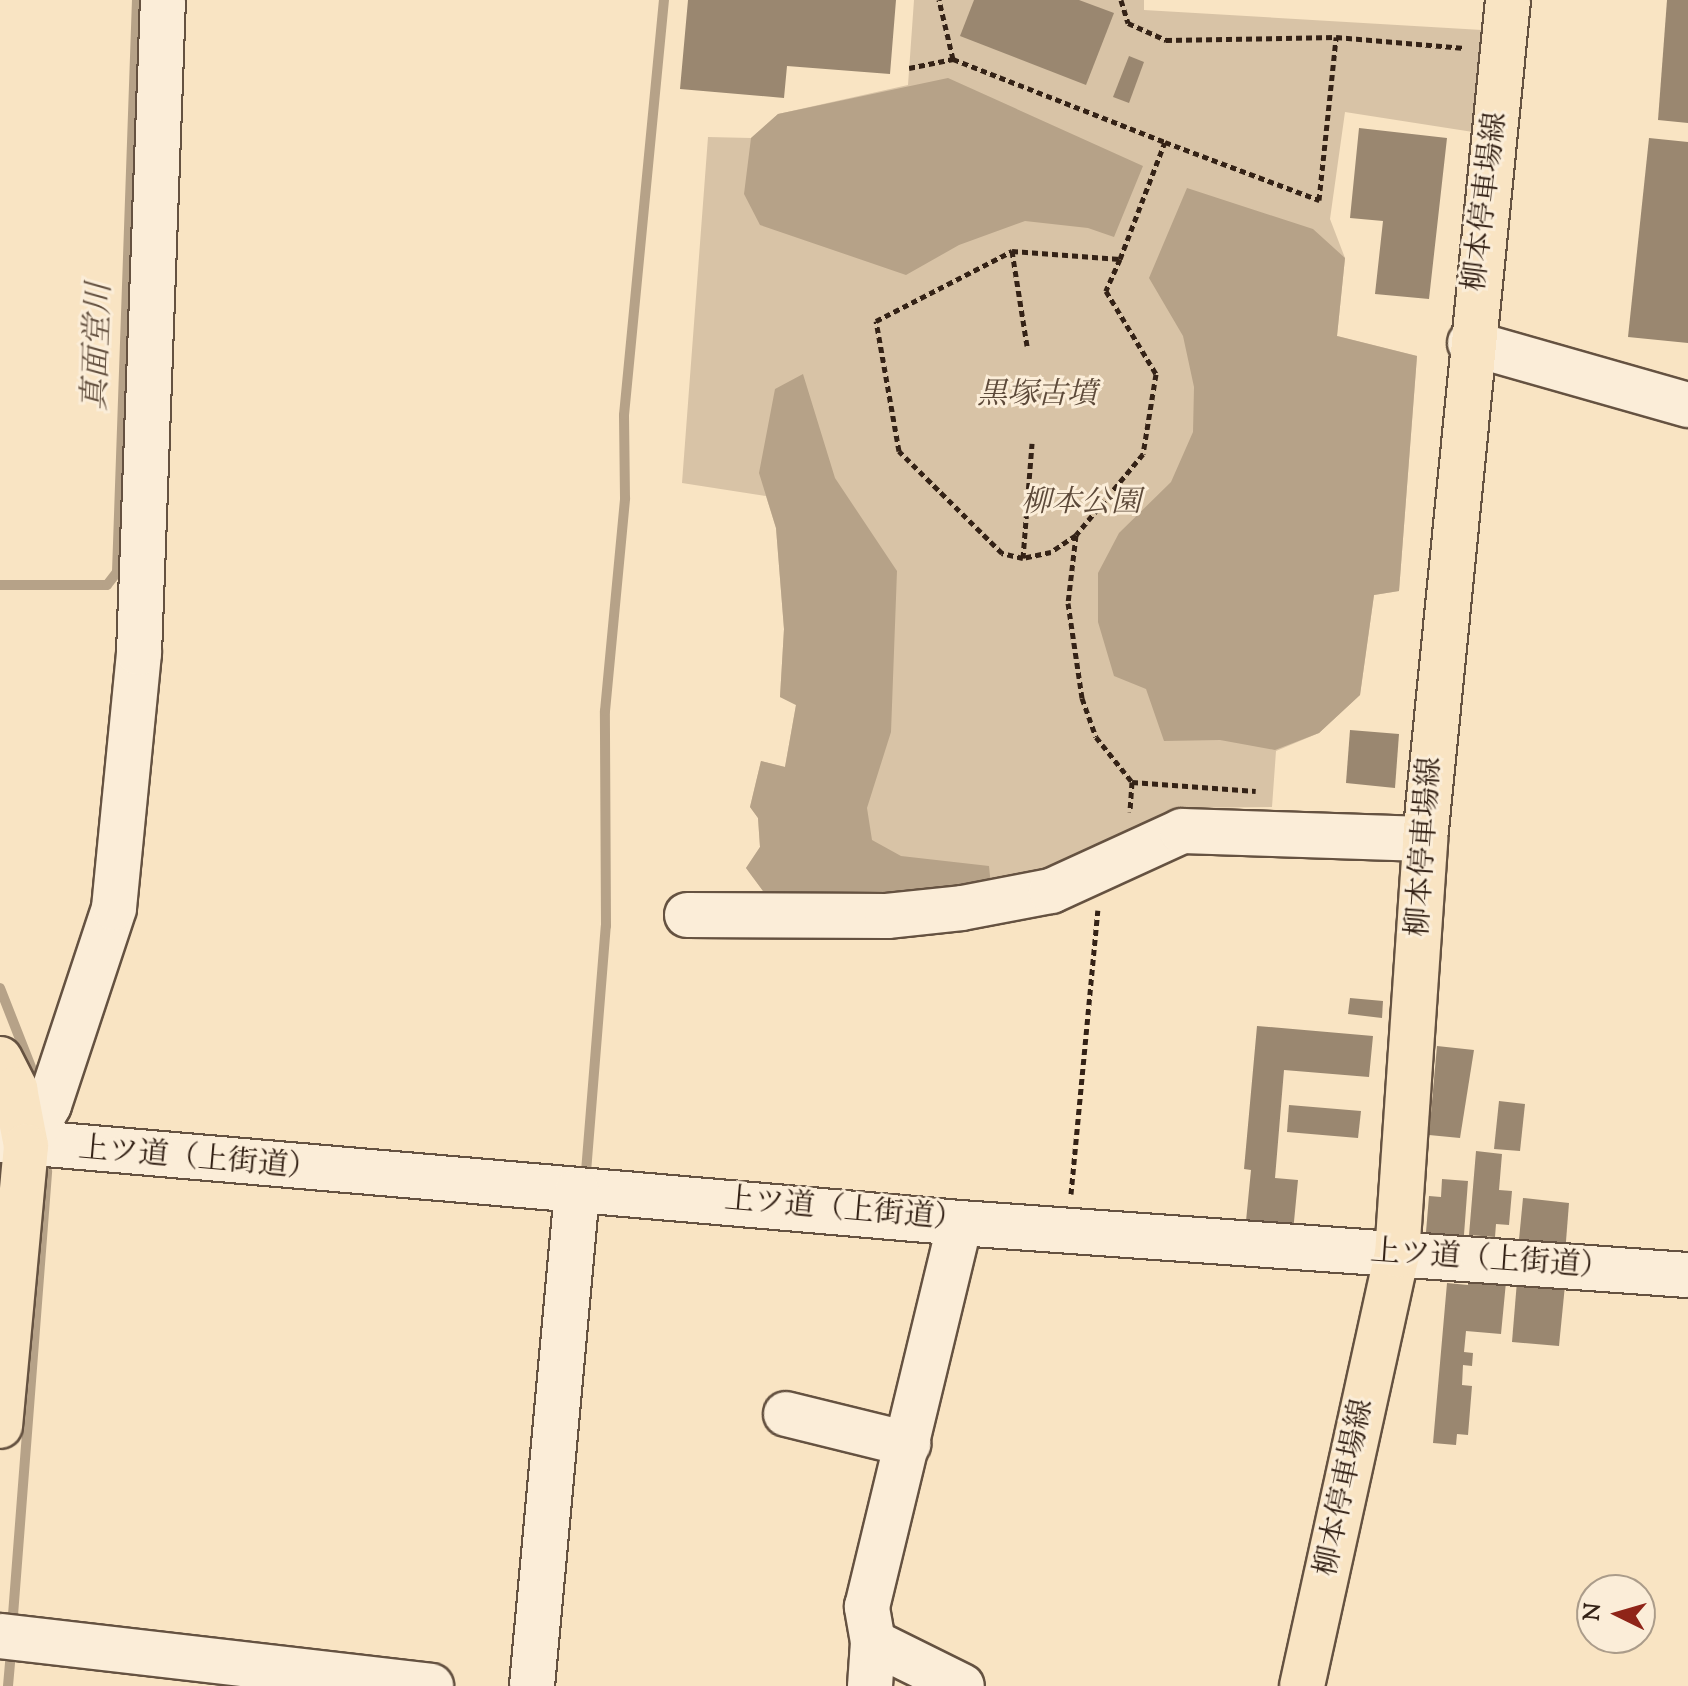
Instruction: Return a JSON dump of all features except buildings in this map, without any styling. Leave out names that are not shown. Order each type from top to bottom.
[{"type":"main road","name":"柳本停車場線","points":[[1302,1686],[1397,1255],[1425,839],[1470,343],[1508,0]]},
{"type":"main road","points":[[0,1059],[15,1089],[0,1426]]},
{"type":"street","points":[[13,1143],[49,1105],[114,908],[139,653],[163,0]]},
{"type":"street","points":[[1470,343],[1688,405]]},
{"type":"street","points":[[687,915],[902,915],[1051,891],[1182,831],[1425,839]]},
{"type":"street","name":"上ツ道（上街道）","points":[[13,1143],[577,1191],[775,1203],[960,1223],[1688,1275]]},
{"type":"street","points":[[532,1686],[577,1191]]},
{"type":"street","points":[[870,1686],[873,1642],[867,1607],[960,1223]]},
{"type":"street","points":[[786,1414],[908,1444]]},
{"type":"street","points":[[0,1636],[431,1686]]},
{"type":"street","points":[[873,1642],[962,1686]]},
{"type":"path","points":[[939,0],[953,59]]},
{"type":"path","points":[[1121,0],[1128,23],[1166,40],[1336,37],[1480,50]]},
{"type":"path","points":[[909,68],[953,59],[1319,200],[1336,37]]},
{"type":"path","points":[[1120,259],[1012,251],[876,321],[899,451],[979,536],[1002,553],[1023,558],[1051,552],[1076,535],[1143,454],[1156,374],[1106,291],[1120,259],[1165,142]]},
{"type":"path","points":[[1012,251],[1027,346]]},
{"type":"path","points":[[1023,558],[1032,443]]},
{"type":"path","points":[[1076,535],[1068,603],[1082,698],[1096,737],[1132,782],[1130,816]]},
{"type":"path","points":[[1132,782],[1256,791]]},
{"type":"path","points":[[1068,1231],[1102,868]]},
{"type":"green space","name":"柳本公園","points":[[914,0],[1144,0],[1144,10],[1482,30],[1473,132],[1345,112],[1330,219],[1345,258],[1337,336],[1417,356],[1399,591],[1374,595],[1360,695],[1319,733],[1276,751],[1272,807],[1177,808],[1131,841],[992,896],[763,891],[746,868],[760,847],[758,818],[750,807],[761,761],[785,767],[796,705],[780,697],[784,629],[776,528],[766,496],[682,483],[708,137],[751,138],[778,114],[908,85]]},
{"type":"shaded area","points":[[948,78],[1143,166],[1114,237],[1088,228],[1025,221],[959,245],[906,275],[760,225],[744,194],[751,138],[778,114]]},
{"type":"shaded area","points":[[1187,188],[1313,229],[1345,258],[1337,336],[1417,356],[1399,591],[1374,595],[1360,695],[1319,733],[1275,750],[1220,740],[1164,741],[1146,689],[1114,676],[1098,622],[1098,573],[1119,533],[1171,482],[1193,432],[1194,387],[1183,336],[1149,278]]},
{"type":"shaded area","points":[[803,374],[835,478],[897,571],[891,732],[867,808],[872,840],[901,856],[989,866],[992,896],[788,902],[763,891],[746,868],[760,847],[758,818],[750,807],[761,761],[785,767],[796,705],[780,697],[784,629],[776,528],[759,473],[775,389]]},
{"type":"waterway","name":"真面堂川","points":[[0,585],[107,585],[117,572],[137,0]]},
{"type":"waterway","points":[[586,1172],[606,926],[605,711],[625,498],[624,415],[664,0]]},
{"type":"waterway","name":"真面堂川","points":[[0,988],[36,1080]]},
{"type":"waterway","name":"真面堂川","points":[[12,1628],[47,1171]]},
{"type":"waterway","name":"真面堂川","points":[[8,1686],[11,1648]]},
{"type":"park label","name":"黒塚古墳","points":[[1037,396]]}]
